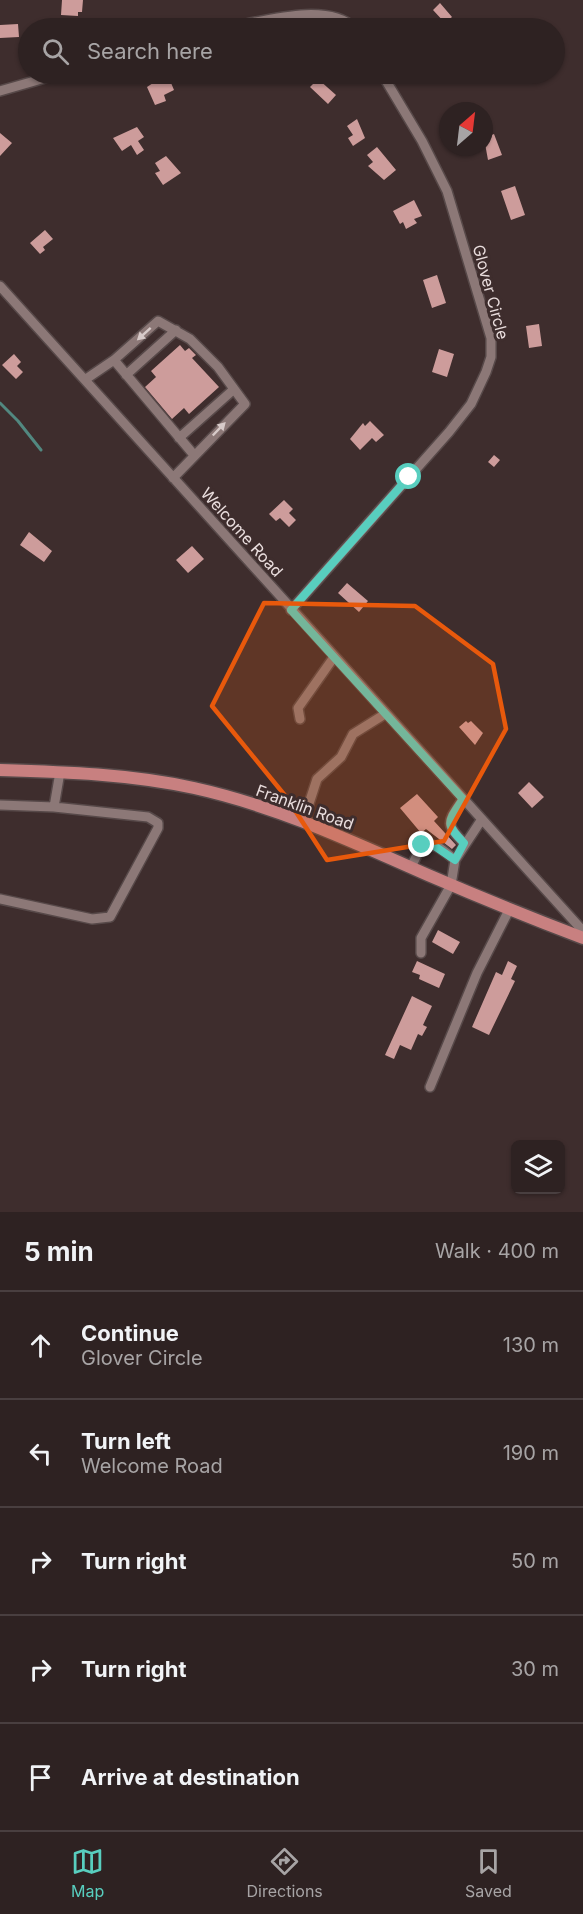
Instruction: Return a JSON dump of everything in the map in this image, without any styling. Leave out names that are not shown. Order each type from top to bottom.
[{"type":"main road","name":"Franklin Road","points":[[0,770],[131,777],[195,788],[261,806],[509,910],[583,938]]},
{"type":"street","points":[[284,18],[307,14],[339,18]]},
{"type":"street","points":[[0,91],[24,84]]},
{"type":"street","name":"Glover Circle","points":[[291,610],[449,432],[471,404],[491,357],[489,328],[447,191],[422,141],[388,84]]},
{"type":"street","name":"Welcome Road","points":[[0,286],[583,931]]},
{"type":"street","points":[[86,379],[114,360],[158,321],[190,339],[219,367],[245,404],[173,478]]},
{"type":"street","points":[[126,375],[176,330]]},
{"type":"street","points":[[114,360],[194,455]]},
{"type":"street","points":[[179,438],[233,390]]},
{"type":"street","points":[[300,719],[298,708],[334,657]]},
{"type":"street","points":[[303,822],[316,779],[341,757],[353,734],[385,714]]},
{"type":"street","points":[[54,807],[60,772]]},
{"type":"street","points":[[463,799],[449,824],[450,829],[464,843]]},
{"type":"street","points":[[0,805],[54,807],[148,817],[158,823],[158,828],[110,917],[92,919],[0,899]]},
{"type":"street","points":[[421,953],[421,938],[451,885],[455,860],[464,843],[482,819]]},
{"type":"street","points":[[411,867],[422,845],[428,843],[441,848],[455,860]]},
{"type":"street","points":[[430,1087],[477,973],[509,910]]},
{"type":"highlighted area","points":[[264,603],[415,606],[493,664],[506,729],[444,841],[327,860],[287,798],[212,706]]},
{"type":"building","points":[[62,0],[83,0],[82,12],[78,12],[78,16],[61,15]]},
{"type":"building","points":[[440,3],[452,17],[440,18],[433,10]]},
{"type":"building","points":[[18,24],[18,37],[0,38],[0,25]]},
{"type":"building","points":[[152,84],[172,84],[174,90],[164,95],[166,101],[155,105],[147,87]]},
{"type":"building","points":[[313,84],[324,84],[336,95],[328,104],[310,87]]},
{"type":"building","points":[[357,119],[365,138],[353,146],[348,138],[353,135],[347,126]]},
{"type":"building","points":[[137,127],[144,137],[138,141],[144,150],[137,155],[131,145],[122,151],[113,138]]},
{"type":"building","points":[[0,133],[12,143],[0,156]]},
{"type":"building","points":[[493,134],[502,155],[488,160],[487,156],[493,156]]},
{"type":"building","points":[[377,147],[396,170],[384,180],[368,166],[373,162],[367,155]]},
{"type":"building","points":[[166,156],[181,173],[163,185],[155,173],[160,171],[155,163]]},
{"type":"building","points":[[515,186],[525,215],[511,220],[501,191]]},
{"type":"building","points":[[414,200],[422,216],[414,219],[417,223],[406,229],[403,222],[400,224],[393,211]]},
{"type":"building","points":[[45,230],[53,239],[43,247],[45,250],[40,254],[30,243]]},
{"type":"building","points":[[437,275],[446,303],[432,308],[423,280]]},
{"type":"building","points":[[539,324],[542,346],[529,348],[526,326]]},
{"type":"building","points":[[180,345],[185,351],[189,348],[196,355],[192,358],[219,387],[189,414],[184,408],[172,419],[145,387],[156,377],[151,371]]},
{"type":"building","points":[[439,349],[454,354],[447,377],[432,372]]},
{"type":"building","points":[[14,354],[21,362],[17,366],[23,372],[16,379],[2,365]]},
{"type":"building","points":[[370,421],[384,435],[376,442],[372,438],[360,450],[350,439],[363,423],[365,426]]},
{"type":"building","points":[[494,455],[500,460],[494,467],[488,462]]},
{"type":"building","points":[[284,500],[293,509],[289,513],[296,520],[289,527],[280,518],[276,521],[269,514]]},
{"type":"building","points":[[29,532],[52,551],[44,562],[20,545]]},
{"type":"building","points":[[192,546],[204,559],[188,573],[176,560]]},
{"type":"building","points":[[347,583],[368,601],[359,612],[338,593]]},
{"type":"building","points":[[466,721],[468,723],[471,721],[483,733],[475,745],[459,727]]},
{"type":"building","points":[[529,782],[544,797],[532,808],[518,793]]},
{"type":"building","points":[[417,794],[438,817],[434,821],[456,845],[452,849],[426,829],[421,833],[400,808]]},
{"type":"building","points":[[438,930],[460,942],[453,954],[432,942]]},
{"type":"building","points":[[417,961],[445,974],[439,988],[419,979],[420,975],[412,972]]},
{"type":"building","points":[[508,961],[517,966],[511,979],[515,981],[489,1035],[472,1027],[496,972],[502,975]]},
{"type":"building","points":[[412,996],[432,1006],[423,1025],[427,1027],[422,1036],[418,1034],[411,1050],[400,1045],[394,1059],[385,1055]]},
{"type":"waterway","points":[[0,403],[41,450]]},
{"type":"route","points":[[409,477],[291,610],[463,799],[449,824],[450,829],[464,843],[455,860],[441,848],[428,843],[422,845]]}]
